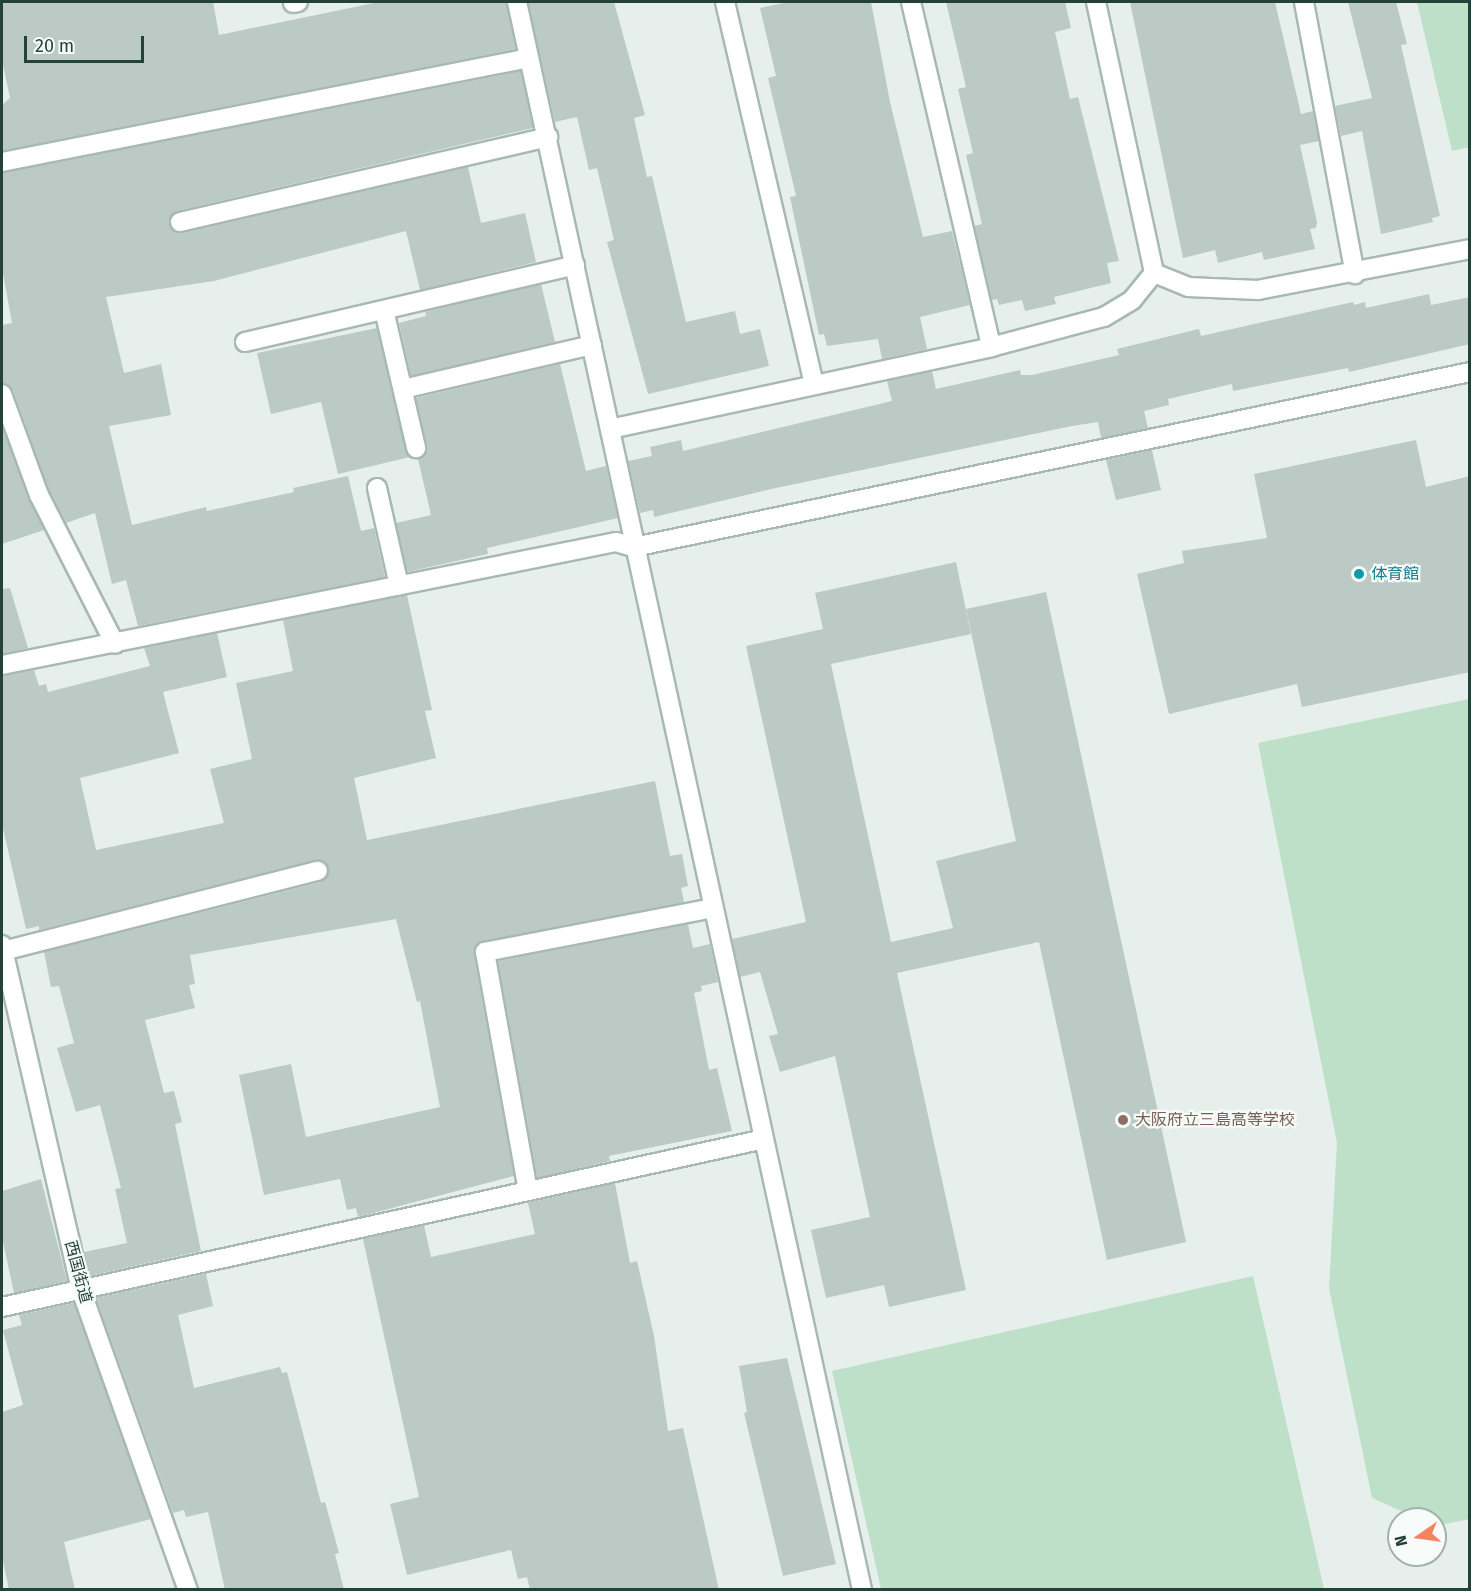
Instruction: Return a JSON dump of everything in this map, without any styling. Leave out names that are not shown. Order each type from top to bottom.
[{"type":"street","points":[[517,2],[862,1590]]},
{"type":"street","points":[[725,2],[814,384]]},
{"type":"street","points":[[911,2],[991,347]]},
{"type":"street","points":[[1096,2],[1154,273]]},
{"type":"street","points":[[1304,2],[1355,274]]},
{"type":"street","points":[[2,162],[529,58]]},
{"type":"street","points":[[180,222],[548,137]]},
{"type":"street","points":[[1154,273],[1188,287],[1258,291],[1355,274],[1470,249]]},
{"type":"street","points":[[244,342],[575,266]]},
{"type":"street","points":[[610,429],[991,347],[1104,317],[1132,300],[1154,273]]},
{"type":"street","points":[[384,310],[416,448]]},
{"type":"street","points":[[403,389],[592,345]]},
{"type":"street","points":[[2,665],[616,542],[634,547],[1470,372]]},
{"type":"street","points":[[2,394],[39,495],[115,644]]},
{"type":"street","points":[[377,488],[399,586]]},
{"type":"street","points":[[2,948],[318,871]]},
{"type":"street","points":[[528,1191],[485,951],[713,908]]},
{"type":"street","name":"西国街道","points":[[2,948],[81,1290],[188,1590]]},
{"type":"street","points":[[2,1307],[764,1139]]},
{"type":"green space","points":[[1417,2],[1469,2],[1469,147],[1452,151]]},
{"type":"green space","points":[[1469,699],[1470,1519],[1447,1524],[1447,1507],[1392,1507],[1372,1498],[1329,1288],[1337,1143],[1258,743]]},
{"type":"green space","points":[[1253,1276],[1324,1589],[881,1589],[832,1371]]},
{"type":"building","points":[[2,2],[213,2],[219,35],[379,2],[506,2],[516,49],[2,151],[2,105],[10,98],[2,60]]},
{"type":"building","points":[[528,2],[614,2],[645,115],[634,118],[647,177],[652,176],[686,322],[735,311],[740,334],[760,329],[769,366],[648,394],[607,242],[614,240],[597,168],[589,170],[577,117],[555,122]]},
{"type":"building","points":[[789,2],[871,2],[890,102],[923,237],[952,231],[970,305],[920,317],[927,349],[882,359],[878,339],[827,346],[824,334],[819,335],[790,197],[796,196],[768,78],[776,76],[760,8]]},
{"type":"building","points":[[946,2],[1065,2],[1071,28],[1055,32],[1070,99],[1078,97],[1119,261],[1107,263],[1111,283],[1054,297],[1056,304],[1025,311],[1022,300],[999,305],[997,299],[992,300],[974,226],[982,224],[966,155],[973,153],[958,89],[966,87]]},
{"type":"building","points":[[1130,2],[1275,2],[1301,114],[1313,111],[1319,141],[1300,145],[1317,222],[1316,228],[1310,229],[1315,249],[1264,260],[1262,252],[1218,263],[1215,250],[1183,258]]},
{"type":"building","points":[[1348,2],[1396,2],[1407,44],[1401,45],[1440,216],[1432,218],[1433,222],[1381,234],[1362,131],[1341,136],[1335,106],[1372,98]]},
{"type":"building","points":[[521,71],[533,128],[177,211],[169,224],[172,230],[183,233],[468,167],[481,223],[525,213],[536,262],[420,290],[406,231],[214,281],[106,297],[124,373],[161,364],[171,415],[109,426],[132,525],[206,507],[207,511],[294,492],[293,488],[348,476],[361,531],[374,528],[385,577],[138,626],[126,580],[112,584],[95,513],[66,523],[49,490],[13,390],[2,383],[2,325],[12,323],[2,268],[2,173]]},
{"type":"building","points":[[541,284],[555,342],[411,376],[399,323],[426,316],[425,312]]},
{"type":"building","points":[[1429,294],[1431,305],[1470,297],[1470,344],[1349,372],[1348,368],[1233,391],[1232,384],[1168,399],[1169,405],[1144,411],[1148,428],[1101,438],[1098,422],[1072,426],[776,488],[654,517],[653,510],[640,513],[628,461],[652,456],[650,447],[681,440],[683,451],[892,401],[887,381],[932,371],[936,389],[1020,370],[1021,375],[1032,375],[1119,355],[1117,349],[1199,329],[1201,336],[1353,302],[1354,305],[1365,302],[1366,308]]},
{"type":"building","points":[[377,328],[410,457],[338,474],[321,402],[271,414],[257,353]]},
{"type":"building","points":[[560,364],[586,471],[606,466],[618,518],[487,548],[488,554],[407,572],[396,523],[431,515],[418,459],[424,456],[427,446],[416,398]]},
{"type":"building","points":[[2,425],[44,530],[2,544]]},
{"type":"building","name":"体育館","points":[[1416,440],[1426,487],[1470,476],[1470,672],[1302,707],[1297,684],[1169,714],[1137,574],[1184,563],[1182,551],[1267,538],[1254,474]]},
{"type":"building","points":[[1152,450],[1161,490],[1116,500],[1106,460]]},
{"type":"building","points":[[956,562],[971,634],[831,664],[891,942],[953,928],[936,861],[1016,841],[966,609],[1046,592],[1186,1242],[1107,1260],[1039,942],[897,973],[966,1290],[889,1307],[884,1285],[826,1298],[811,1230],[870,1217],[835,1056],[780,1072],[769,1036],[778,1034],[760,972],[740,977],[732,939],[806,922],[746,646],[823,629],[815,593]]},
{"type":"building","points":[[10,588],[28,648],[2,654],[2,589]]},
{"type":"building","points":[[407,595],[432,710],[425,711],[436,758],[354,778],[367,840],[655,781],[670,856],[682,854],[688,886],[681,888],[684,902],[477,944],[474,954],[514,1176],[358,1217],[356,1208],[347,1210],[340,1179],[264,1195],[239,1075],[291,1064],[306,1137],[440,1107],[420,1001],[417,1002],[396,919],[190,955],[195,984],[189,985],[195,1008],[145,1020],[164,1093],[174,1091],[182,1122],[175,1124],[201,1251],[89,1276],[84,1252],[127,1243],[115,1189],[121,1188],[100,1105],[76,1112],[57,1048],[74,1043],[59,986],[51,987],[44,952],[321,882],[329,869],[326,863],[315,860],[39,930],[39,926],[26,929],[2,824],[2,676],[34,670],[39,686],[46,684],[48,692],[150,666],[144,648],[217,633],[227,677],[163,692],[179,753],[80,778],[96,850],[224,823],[210,769],[252,759],[236,683],[293,671],[283,620]]},
{"type":"building","points":[[688,924],[693,948],[710,944],[718,982],[701,986],[702,991],[694,993],[709,1070],[717,1068],[732,1131],[609,1156],[610,1161],[537,1178],[498,961]]},
{"type":"building","points":[[41,1179],[67,1281],[14,1293],[2,1237],[2,1191]]},
{"type":"building","points":[[615,1183],[630,1263],[637,1261],[654,1336],[668,1431],[683,1428],[719,1590],[530,1590],[527,1577],[518,1579],[511,1550],[407,1575],[390,1504],[419,1497],[363,1239],[424,1225],[431,1257],[535,1234],[528,1203]]},
{"type":"building","points":[[206,1274],[213,1306],[178,1315],[194,1388],[280,1367],[282,1373],[287,1372],[321,1503],[325,1502],[339,1553],[335,1554],[344,1590],[225,1590],[208,1512],[186,1517],[184,1510],[173,1513],[96,1298]]},
{"type":"building","points":[[74,1303],[151,1519],[64,1542],[75,1590],[9,1590],[2,1556],[2,1412],[23,1405],[3,1330],[22,1325],[19,1315]]},
{"type":"building","points":[[787,1358],[836,1564],[783,1576],[744,1413],[747,1412],[739,1366]]},
{"type":"place","name":"体育館","points":[[1359,574]]},
{"type":"place","name":"大阪府立三島高等学校","points":[[1123,1120]]}]
